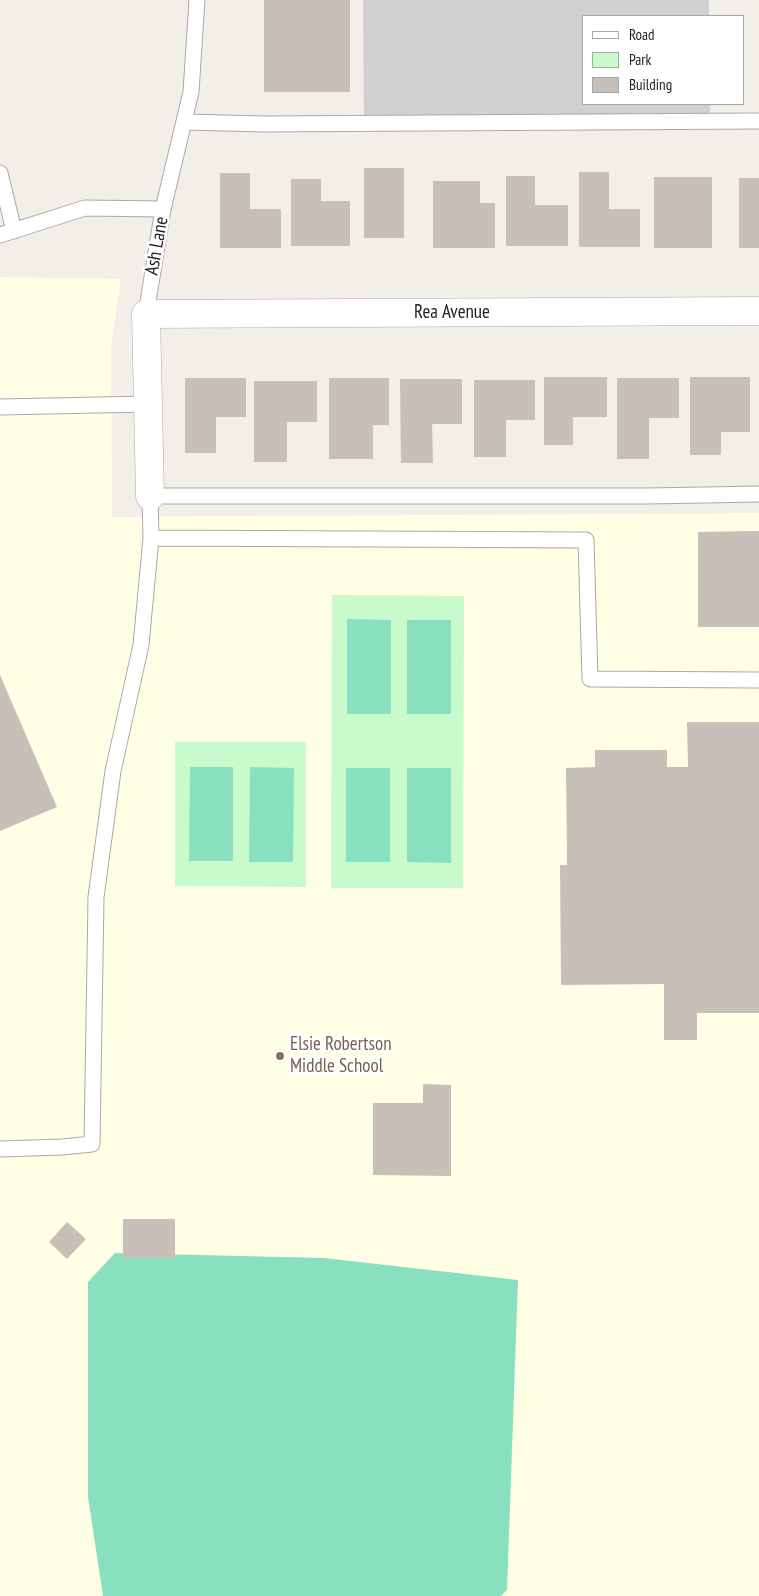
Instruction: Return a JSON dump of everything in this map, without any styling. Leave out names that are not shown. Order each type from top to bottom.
[{"type":"street","name":"Rea Avenue","points":[[146,314],[759,311]]},
{"type":"street","name":"Ash Lane","points":[[146,314],[150,496]]},
{"type":"lane","name":"Ash Lane","points":[[146,314],[163,209],[191,92],[197,0]]},
{"type":"lane","points":[[185,122],[274,124],[759,121]]},
{"type":"lane","points":[[0,173],[7,233],[85,208],[163,209]]},
{"type":"lane","points":[[0,407],[148,404]]},
{"type":"lane","points":[[0,1149],[92,1144],[96,897],[113,771],[141,644],[151,538],[150,496],[647,496],[759,494]]},
{"type":"lane","points":[[151,538],[586,540],[590,679],[759,680]]},
{"type":"shaded area","points":[[363,0],[709,0],[709,15],[582,15],[582,105],[710,105],[710,122],[364,121]]},
{"type":"shaded area","name":"Elsie Robertson Middle School","points":[[0,277],[121,279],[111,346],[112,517],[759,513],[759,1596],[0,1596]]},
{"type":"green space","points":[[332,595],[464,596],[463,888],[331,888]]},
{"type":"green space","points":[[347,619],[391,620],[391,714],[347,714]]},
{"type":"green space","points":[[407,620],[451,620],[451,714],[407,714]]},
{"type":"green space","points":[[175,742],[306,742],[306,887],[175,886]]},
{"type":"green space","points":[[190,767],[233,767],[233,861],[189,861]]},
{"type":"green space","points":[[250,767],[294,768],[293,862],[249,862]]},
{"type":"green space","points":[[346,768],[390,768],[390,862],[346,862]]},
{"type":"green space","points":[[407,768],[451,768],[451,863],[407,862]]},
{"type":"green space","points":[[115,1253],[324,1258],[518,1280],[507,1590],[501,1596],[103,1596],[88,1497],[88,1282]]},
{"type":"building","points":[[264,0],[350,0],[350,92],[264,92]]},
{"type":"building","points":[[364,168],[404,168],[404,238],[364,238]]},
{"type":"building","points":[[579,172],[609,172],[609,209],[640,209],[640,247],[579,247]]},
{"type":"building","points":[[220,173],[250,173],[250,209],[281,209],[281,248],[220,248]]},
{"type":"building","points":[[506,176],[535,176],[535,205],[568,205],[568,246],[506,246]]},
{"type":"building","points":[[654,177],[712,177],[712,248],[654,248]]},
{"type":"building","points":[[739,178],[759,178],[759,248],[739,248]]},
{"type":"building","points":[[291,179],[321,179],[321,201],[350,201],[350,246],[291,246]]},
{"type":"building","points":[[433,181],[480,181],[480,203],[495,203],[495,248],[433,248]]},
{"type":"building","points":[[544,377],[607,377],[607,417],[573,417],[573,445],[544,445]]},
{"type":"building","points":[[690,377],[750,377],[750,432],[721,432],[721,455],[690,455]]},
{"type":"building","points":[[185,378],[246,378],[246,417],[216,417],[216,453],[185,453]]},
{"type":"building","points":[[329,378],[389,378],[389,425],[373,425],[373,459],[329,459]]},
{"type":"building","points":[[617,378],[679,378],[679,418],[649,418],[649,459],[617,459]]},
{"type":"building","points":[[400,379],[462,379],[462,424],[432,424],[433,463],[401,463]]},
{"type":"building","points":[[474,380],[535,380],[535,420],[506,420],[506,457],[474,457]]},
{"type":"building","points":[[254,381],[317,381],[317,422],[287,422],[287,462],[254,462]]},
{"type":"building","points":[[759,531],[759,627],[698,627],[698,532]]},
{"type":"building","points":[[0,675],[57,807],[0,831]]},
{"type":"building","points":[[687,722],[759,722],[759,1013],[697,1013],[697,1040],[664,1040],[664,984],[561,985],[560,865],[567,865],[566,768],[595,767],[595,750],[667,750],[667,767],[688,767]]},
{"type":"building","points":[[423,1084],[451,1085],[451,1176],[373,1175],[373,1103],[423,1103]]},
{"type":"building","points":[[123,1219],[175,1219],[175,1258],[123,1258]]},
{"type":"building","points":[[67,1222],[86,1239],[67,1259],[49,1242]]},
{"type":"place","name":"Elsie Robertson Middle School","points":[[280,1056]]}]
